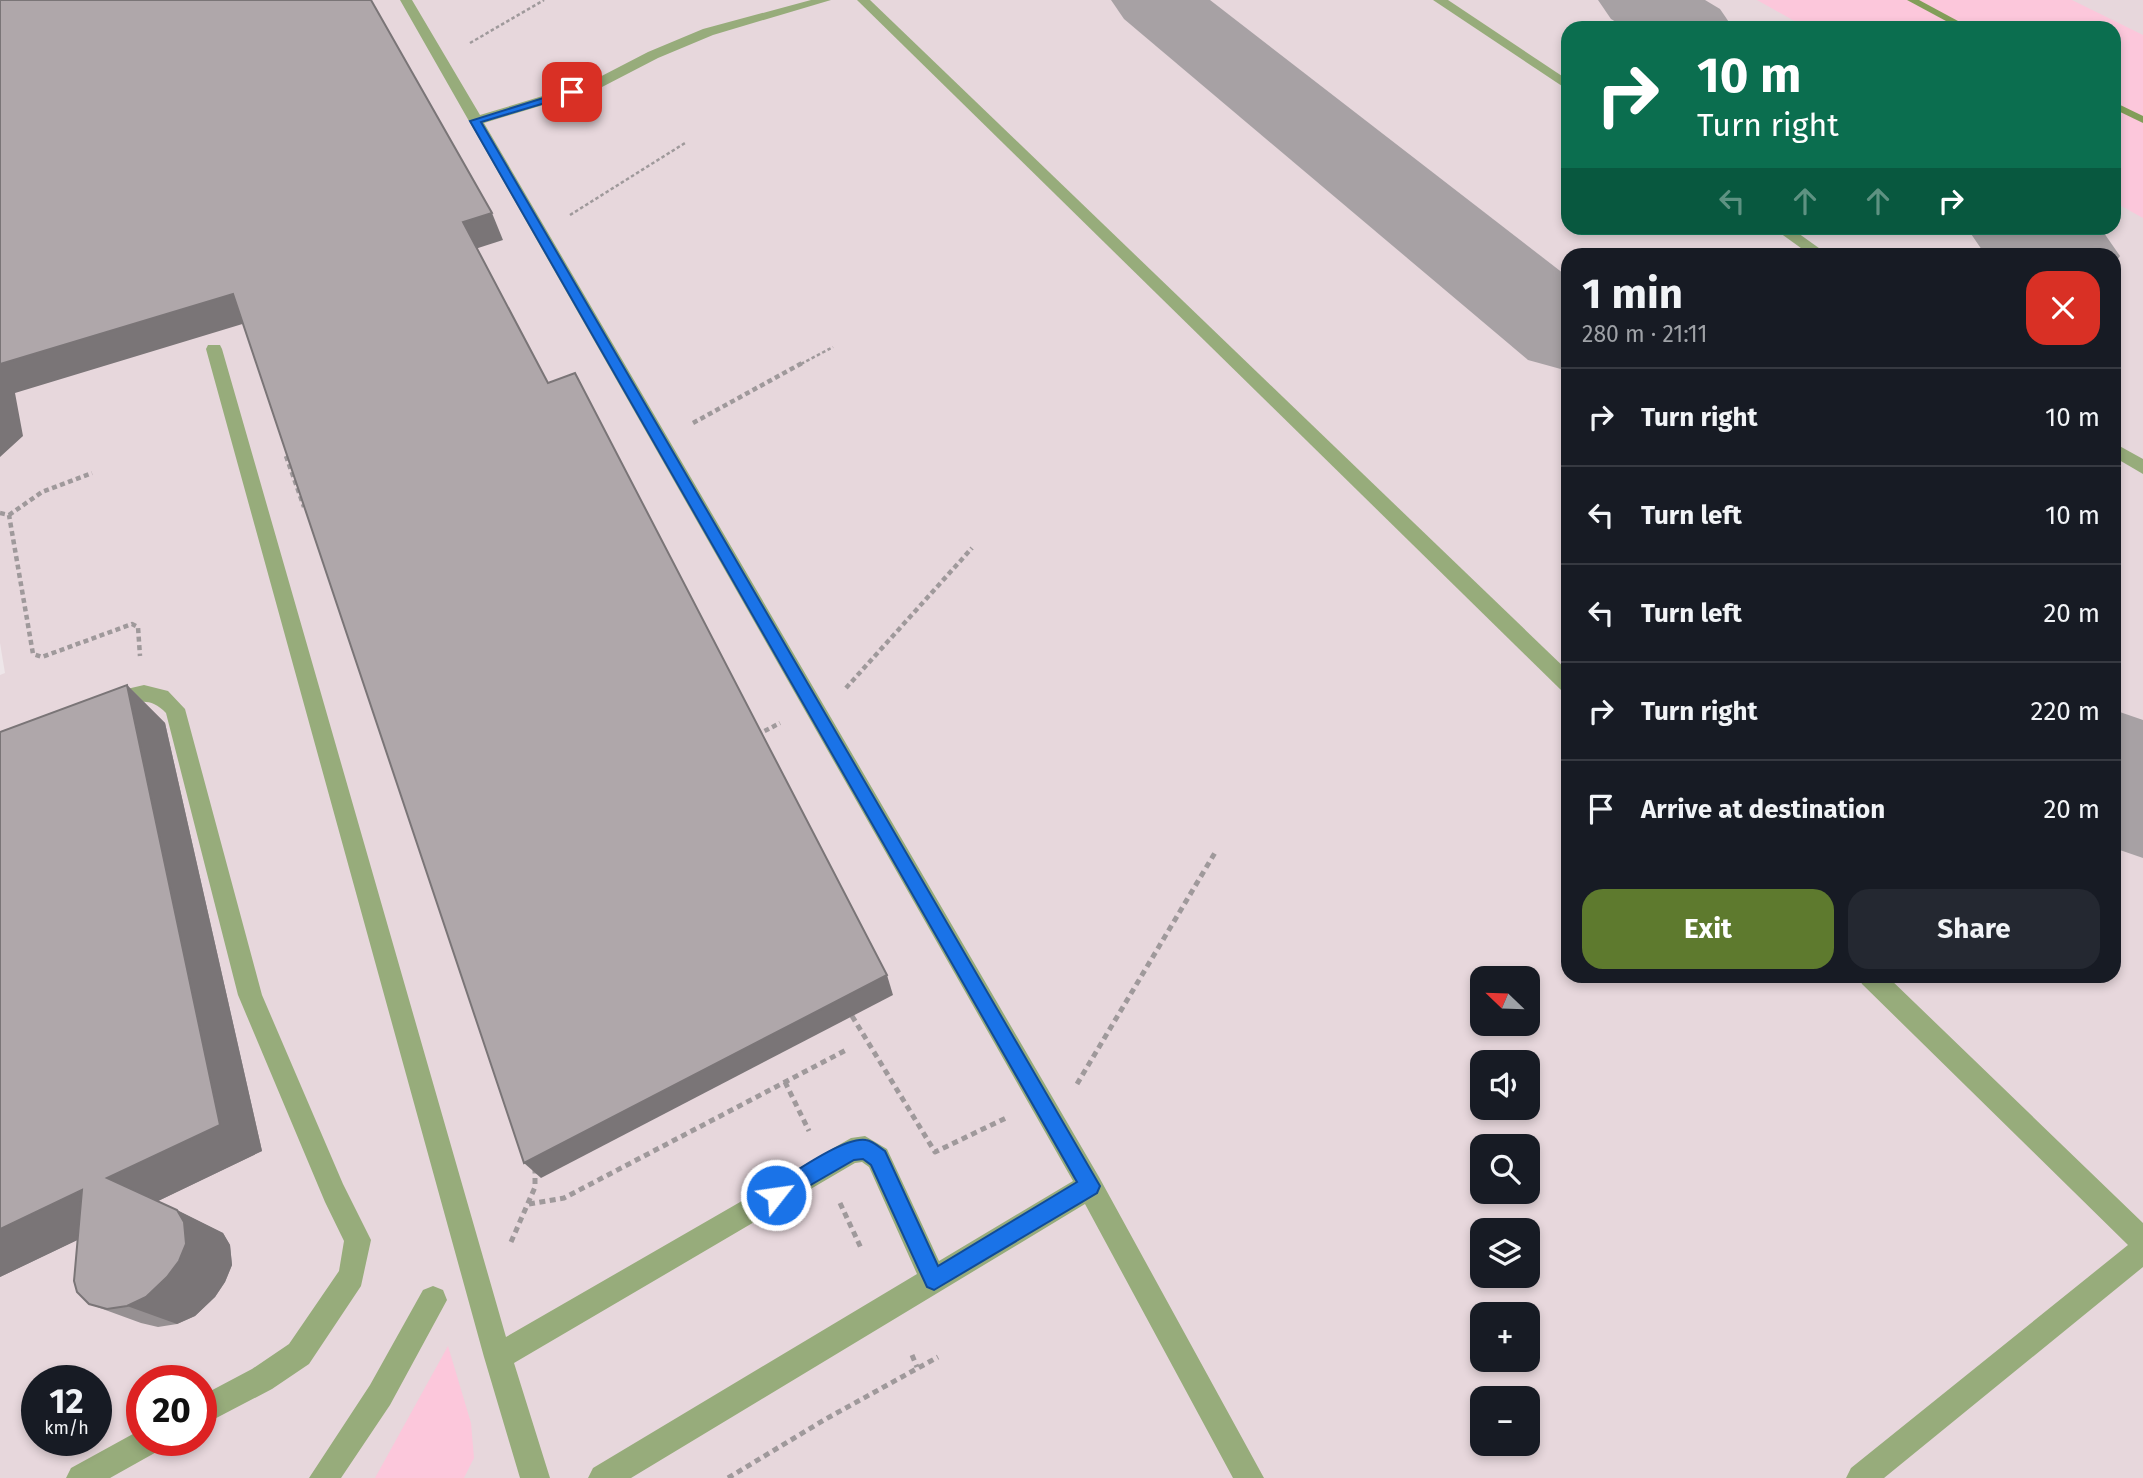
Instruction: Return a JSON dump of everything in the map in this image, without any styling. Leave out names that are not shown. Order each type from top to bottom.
[{"type":"lane","points":[[405,0],[1090,1186],[1249,1478]]},
{"type":"lane","points":[[475,121],[597,84],[653,55],[708,32],[825,0]]},
{"type":"lane","points":[[863,0],[1561,677]]},
{"type":"lane","points":[[1439,0],[1561,81]]},
{"type":"lane","points":[[1792,235],[1811,248]]},
{"type":"lane","points":[[214,349],[498,1357],[535,1478]]},
{"type":"lane","points":[[2121,454],[2143,468]]},
{"type":"lane","points":[[88,708],[139,693],[153,693],[167,698],[176,709],[250,995],[334,1193],[358,1240],[351,1276],[299,1354],[262,1379],[217,1403]]},
{"type":"lane","points":[[1877,983],[2143,1241]]},
{"type":"lane","points":[[498,1357],[852,1151],[865,1149],[878,1158],[934,1280]]},
{"type":"lane","points":[[603,1478],[1090,1186]]},
{"type":"lane","points":[[1861,1478],[2143,1250]]},
{"type":"lane","points":[[324,1478],[380,1395],[433,1300]]},
{"type":"lane","points":[[80,1478],[126,1453]]},
{"type":"path","points":[[463,45],[475,42],[544,0]]},
{"type":"path","points":[[562,220],[685,143]]},
{"type":"path","points":[[686,426],[833,347]]},
{"type":"path","points":[[282,445],[305,510]]},
{"type":"path","points":[[0,513],[9,515],[42,492],[92,473]]},
{"type":"path","points":[[9,515],[33,654],[42,657],[132,624],[136,625],[142,675],[139,693]]},
{"type":"path","points":[[844,690],[972,548]]},
{"type":"path","points":[[757,735],[782,722]]},
{"type":"path","points":[[528,1205],[564,1198],[848,1049]]},
{"type":"path","points":[[785,1082],[813,1141]]},
{"type":"path","points":[[512,1250],[510,1239],[528,1205],[537,1175],[533,1162]]},
{"type":"path","points":[[839,1201],[861,1248]]},
{"type":"path","points":[[912,1355],[917,1368]]},
{"type":"path","points":[[728,1478],[938,1357]]},
{"type":"shaded area","points":[[0,0],[2143,0],[2143,1478],[0,1478],[0,675],[5,673],[0,643]]},
{"type":"shaded area","points":[[1757,0],[2072,0],[2115,21],[1794,21]]},
{"type":"shaded area","points":[[2121,24],[2143,35],[2143,218],[2121,206]]},
{"type":"shaded area","points":[[448,1346],[471,1423],[474,1458],[464,1478],[375,1478]]},
{"type":"building","points":[[0,0],[371,0],[492,213],[463,222],[548,383],[575,373],[887,975],[524,1163],[233,294],[0,364]]},
{"type":"building","points":[[127,685],[220,1125],[107,1178],[177,1210],[184,1222],[186,1244],[179,1261],[167,1277],[146,1297],[127,1306],[107,1309],[89,1304],[77,1292],[74,1281],[82,1190],[0,1229],[0,732]]},
{"type":"waterway","points":[[1912,0],[1952,21]]},
{"type":"waterway","points":[[2121,109],[2143,120]]},
{"type":"taxiway","points":[[1155,0],[1561,328]]},
{"type":"taxiway","points":[[1642,0],[1676,21]]},
{"type":"taxiway","points":[[2031,235],[2053,248]]},
{"type":"taxiway","points":[[2121,778],[2143,795]]},
{"type":"route","points":[[572,92],[475,121],[1090,1186],[934,1280],[878,1158],[865,1149],[852,1151],[776,1195]]}]
